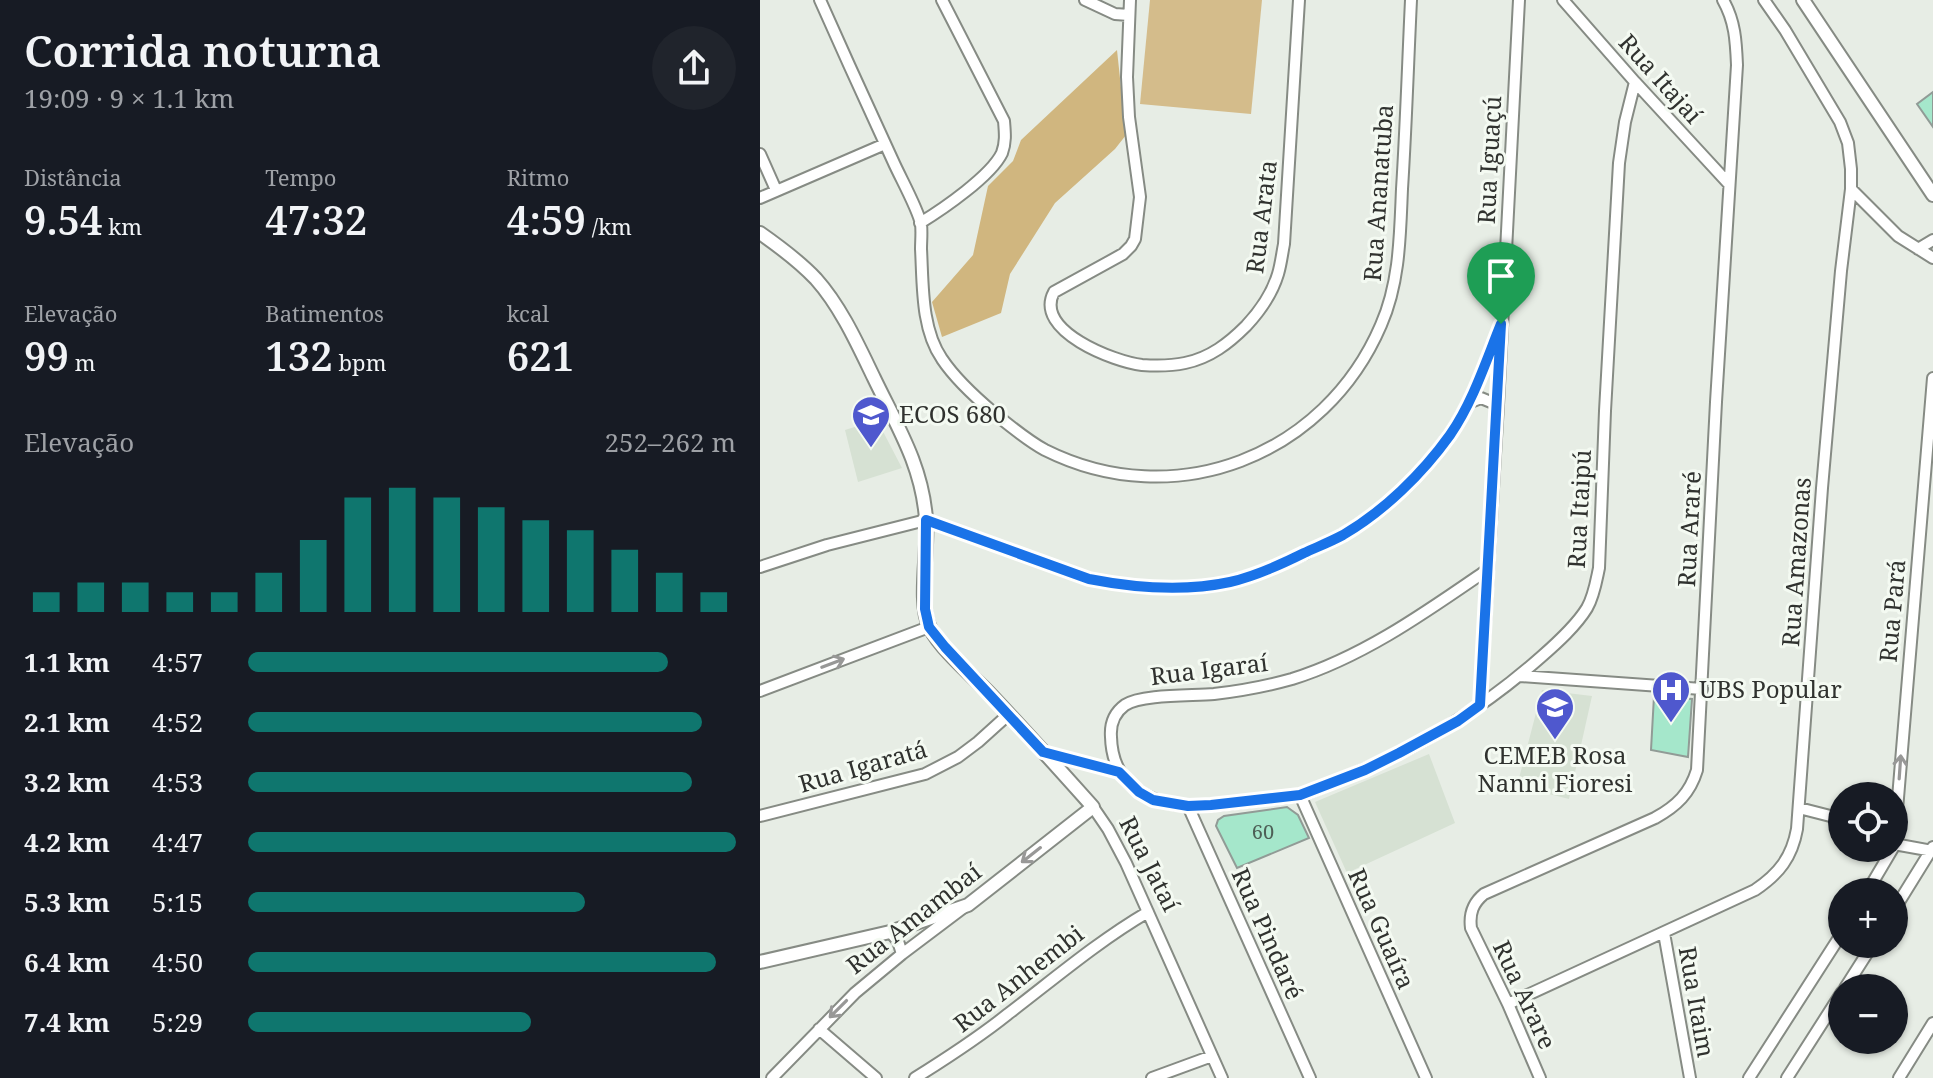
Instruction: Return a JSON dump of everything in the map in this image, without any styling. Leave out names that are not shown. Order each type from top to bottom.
[{"type":"street","name":"Rua Ananatuba","points":[[820,0],[920,223],[925,306],[935,348],[973,396],[1044,449],[1080,464],[1121,475],[1204,473],[1259,455],[1288,438],[1316,415],[1364,361],[1391,299],[1399,249],[1411,0]]},
{"type":"street","points":[[920,223],[940,211],[992,167],[1002,152],[1005,140],[1004,121],[942,0]]},
{"type":"street","points":[[1085,0],[1115,14],[1129,15]]},
{"type":"street","name":"Rua Arata","points":[[1130,0],[1127,77],[1140,197],[1137,231],[1131,246],[1123,254],[1054,292],[1051,308],[1059,325],[1087,346],[1113,359],[1160,366],[1187,363],[1215,353],[1257,315],[1279,272],[1285,229],[1299,0]]},
{"type":"street","name":"Rua Iguaçú","points":[[1480,705],[1519,0]]},
{"type":"street","name":"Rua Itajaí","points":[[1563,0],[1729,184]]},
{"type":"street","name":"Rua Araré","points":[[1471,928],[1473,908],[1484,894],[1671,809],[1684,797],[1697,770],[1737,65],[1736,34],[1731,14],[1723,0]]},
{"type":"street","name":"Rua Amazonas","points":[[1508,1004],[1755,890],[1771,879],[1785,863],[1794,845],[1851,169],[1848,143],[1840,122],[1764,0]]},
{"type":"street","points":[[1803,0],[1933,195]]},
{"type":"street","name":"Rua Itaipú","points":[[1043,752],[1119,772],[1139,792],[1153,800],[1188,806],[1300,795],[1365,770],[1458,721],[1520,676],[1575,623],[1587,608],[1595,590],[1599,568],[1619,163],[1635,82]]},
{"type":"street","points":[[760,198],[885,144]]},
{"type":"street","points":[[760,154],[776,190]]},
{"type":"street","points":[[1851,189],[1898,236],[1933,258]]},
{"type":"street","points":[[760,233],[798,262],[829,296],[902,432],[920,483],[926,520],[925,609],[929,627],[760,691]]},
{"type":"street","points":[[1918,249],[1933,240]]},
{"type":"street","points":[[760,567],[827,545],[926,520],[1089,579],[1112,584],[1192,587],[1254,575],[1343,534],[1394,497],[1451,433],[1468,403],[1501,324]]},
{"type":"street","name":"Rua Pará","points":[[1899,782],[1933,378]]},
{"type":"street","points":[[1468,403],[1485,398],[1498,405]]},
{"type":"street","name":"Rua Igaraí","points":[[1119,772],[1112,757],[1110,730],[1112,720],[1127,704],[1153,697],[1219,694],[1292,679],[1331,664],[1382,638],[1422,615],[1487,570]]},
{"type":"street","name":"Rua Jataí","points":[[929,627],[1101,818],[1148,912],[1222,1078]]},
{"type":"street","points":[[1520,676],[1702,689]]},
{"type":"street","name":"Rua Igaratá","points":[[760,816],[925,774],[978,742],[1009,714]]},
{"type":"street","name":"Rua Guaíra","points":[[1300,795],[1426,1078]]},
{"type":"street","name":"Rua Pindaré","points":[[1188,806],[1310,1078]]},
{"type":"street","name":"Rua Amambaí","points":[[772,1078],[855,993],[1093,807]]},
{"type":"street","points":[[1799,808],[1828,815]]},
{"type":"street","points":[[1908,847],[1932,850],[1908,888]]},
{"type":"street","points":[[760,962],[890,932],[968,905]]},
{"type":"street","name":"Rua Anhembi","points":[[915,1078],[958,1051],[1102,941],[1148,912]]},
{"type":"street","name":"Rua Arare","points":[[1471,928],[1540,1078]]},
{"type":"street","points":[[890,932],[898,941],[902,954]]},
{"type":"street","name":"Rua Itaim","points":[[1664,933],[1690,1078]]},
{"type":"street","points":[[1749,1078],[1828,955]]},
{"type":"street","points":[[1787,1078],[1828,1014]]},
{"type":"street","points":[[1899,1078],[1933,1023]]},
{"type":"street","points":[[819,1029],[876,1078]]},
{"type":"street","points":[[1152,1078],[1212,1056]]},
{"type":"shaded area","points":[[1150,0],[1262,0],[1251,114],[1140,104]]},
{"type":"shaded area","points":[[1117,50],[1126,135],[1115,149],[1055,203],[1010,274],[1001,313],[942,337],[932,302],[973,255],[988,186],[1013,161],[1021,140]]},
{"type":"shaded area","name":"ECOS 680","points":[[877,420],[902,468],[858,482],[845,430]]},
{"type":"shaded area","name":"CEMEB Rosa Nanni Fioresi","points":[[1542,690],[1592,696],[1569,799],[1517,786]]},
{"type":"shaded area","points":[[1429,754],[1455,823],[1347,873],[1315,802]]},
{"type":"building","points":[[1933,92],[1933,127],[1917,104]]},
{"type":"building","name":"UBS Popular","points":[[1654,696],[1692,699],[1688,757],[1651,750]]},
{"type":"building","points":[[1287,807],[1298,815],[1309,838],[1237,868],[1216,826],[1218,820],[1224,816]]},
{"type":"place","name":"ECOS 680","points":[[871,449]]},
{"type":"place","name":"UBS Popular","points":[[1671,724]]},
{"type":"place","name":"CEMEB Rosa Nanni Fioresi","points":[[1555,741]]},
{"type":"route","points":[[1501,324],[1480,705],[1427,739],[1365,770],[1300,795],[1211,805],[1169,804],[1139,792],[1119,772],[1043,752],[929,627],[925,609],[926,520],[1089,579],[1155,587],[1192,587],[1254,575],[1343,534],[1394,497],[1451,433],[1468,403],[1501,324]]}]
